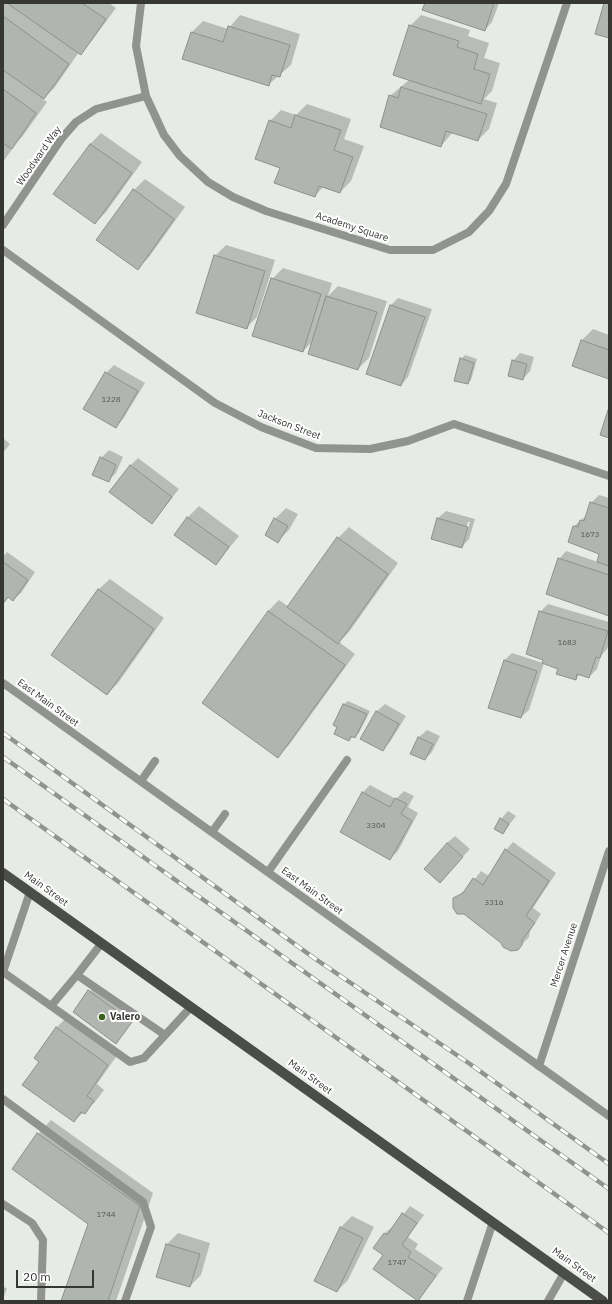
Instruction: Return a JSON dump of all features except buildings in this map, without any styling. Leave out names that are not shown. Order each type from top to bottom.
[{"type":"main road","name":"Main Street","points":[[3,873],[603,1301]]},
{"type":"street","name":"Academy Square","points":[[141,3],[136,46],[146,96],[164,135],[180,156],[208,182],[233,197],[266,211],[390,250],[433,250],[469,232],[489,211],[506,184],[568,3]]},
{"type":"street","name":"Woodward Way","points":[[3,225],[62,138],[76,122],[96,109],[146,96]]},
{"type":"street","name":"Jackson Street","points":[[3,250],[215,403],[261,427],[316,448],[370,449],[408,441],[454,424],[609,476]]},
{"type":"street","name":"East Main Street","points":[[3,683],[609,1116]]},
{"type":"street","points":[[268,872],[347,760]]},
{"type":"street","points":[[141,781],[155,761]]},
{"type":"street","points":[[212,832],[225,814]]},
{"type":"street","name":"Mercer Avenue","points":[[539,1066],[609,851]]},
{"type":"street","points":[[30,892],[3,972],[130,1062],[144,1058],[191,1007]]},
{"type":"street","points":[[51,1006],[101,944]]},
{"type":"street","points":[[77,975],[165,1035]]},
{"type":"street","points":[[3,1099],[143,1202],[151,1227],[125,1301]]},
{"type":"street","points":[[3,1204],[32,1222],[43,1240],[41,1301]]},
{"type":"street","points":[[467,1301],[493,1222]]},
{"type":"street","points":[[548,1301],[564,1273]]},
{"type":"railway","points":[[3,733],[314,958],[470,1064],[609,1164]]},
{"type":"railway","points":[[3,757],[609,1189]]},
{"type":"railway","points":[[3,799],[609,1233]]},
{"type":"place","name":"Valero","points":[[102,1017]]}]
